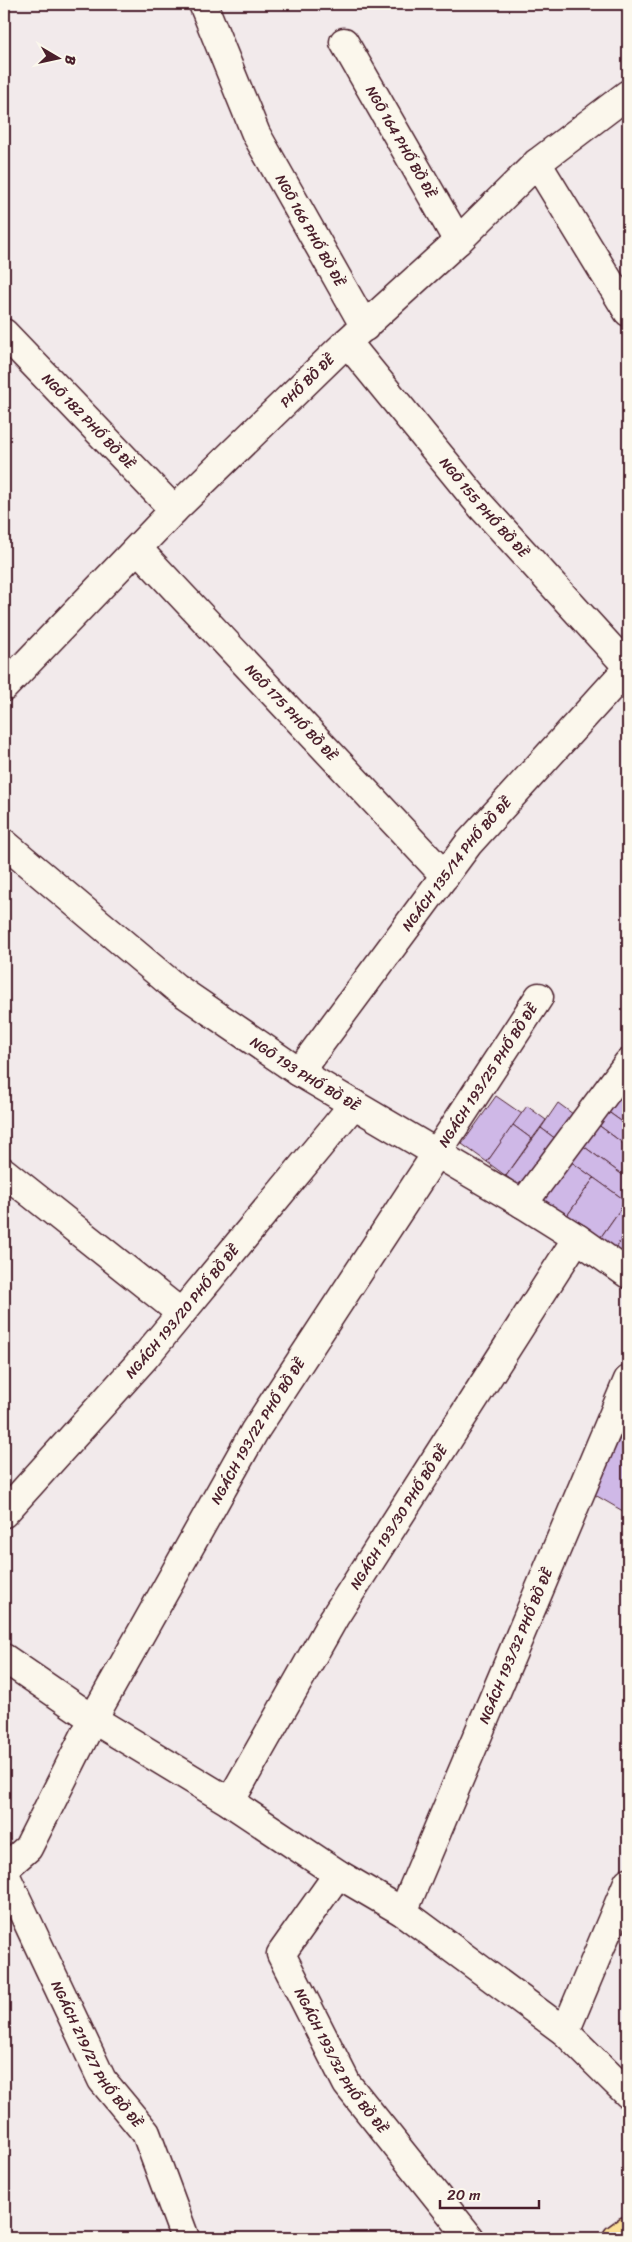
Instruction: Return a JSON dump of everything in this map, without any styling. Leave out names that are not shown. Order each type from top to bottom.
[{"type":"main road","points":[[617,2238],[628,2230]]},
{"type":"street","name":"NGÕ 166 PHỐ BỒ ĐỀ","points":[[203,4],[256,134],[356,334]]},
{"type":"street","name":"NGÕ 164 PHỐ BỒ ĐỀ","points":[[344,42],[458,241]]},
{"type":"street","name":"PHỐ BỒ ĐỀ","points":[[4,687],[174,510],[356,334],[458,241],[537,163],[628,94]]},
{"type":"street","points":[[537,163],[628,312]]},
{"type":"street","name":"NGÕ 182 PHỐ BỒ ĐỀ","points":[[4,333],[174,510]]},
{"type":"street","name":"NGÕ 155 PHỐ BỒ ĐỀ","points":[[356,334],[481,506],[628,667]]},
{"type":"street","name":"NGÕ 175 PHỐ BỒ ĐỀ","points":[[138,549],[445,876]]},
{"type":"street","name":"NGÁCH 135/14 PHỐ BỒ ĐỀ","points":[[299,1072],[469,843],[628,667]]},
{"type":"street","name":"NGÕ 193 PHỐ BỒ ĐỀ","points":[[4,843],[175,987],[299,1072],[438,1152],[523,1204],[577,1238],[628,1274]]},
{"type":"street","name":"NGÁCH 193/25 PHỐ BỒ ĐỀ","points":[[438,1152],[539,997]]},
{"type":"street","points":[[523,1204],[628,1063]]},
{"type":"street","name":"NGÁCH 193/20 PHỐ BỒ ĐỀ","points":[[4,1513],[181,1313],[354,1104]]},
{"type":"street","name":"NGÁCH 193/22 PHỐ BỒ ĐỀ","points":[[93,1719],[254,1432],[438,1152]]},
{"type":"street","points":[[4,1172],[181,1313]]},
{"type":"street","name":"NGÁCH 193/30 PHỐ BỒ ĐỀ","points":[[230,1802],[334,1618],[577,1238]]},
{"type":"street","name":"NGÁCH 193/32 PHỐ BỒ ĐỀ","points":[[403,1912],[628,1380]]},
{"type":"street","points":[[4,1658],[93,1719],[230,1802],[338,1874],[403,1912],[565,2032],[628,2094]]},
{"type":"street","name":"NGÁCH 219/27 PHỐ BỒ ĐỀ","points":[[93,1719],[28,1848],[4,1870],[102,2080],[146,2133],[185,2238]]},
{"type":"street","name":"NGÁCH 193/32 PHỐ BỒ ĐỀ","points":[[338,1874],[281,1954],[347,2084],[470,2238]]},
{"type":"street","points":[[565,2032],[628,1882]]},
{"type":"building","points":[[628,1084],[628,1126],[607,1111]]},
{"type":"building","points":[[496,1096],[522,1114],[487,1162],[462,1144]]},
{"type":"building","points":[[558,1103],[577,1117],[560,1142],[541,1128]]},
{"type":"building","points":[[527,1106],[546,1120],[532,1139],[513,1125]]},
{"type":"building","points":[[607,1111],[628,1126],[628,1147],[597,1124]]},
{"type":"building","points":[[597,1124],[628,1147],[628,1179],[582,1145]]},
{"type":"building","points":[[513,1125],[532,1139],[506,1176],[487,1162]]},
{"type":"building","points":[[541,1128],[560,1142],[525,1190],[506,1176]]},
{"type":"building","points":[[582,1145],[628,1179],[628,1198],[626,1201],[570,1161]]},
{"type":"building","points":[[570,1161],[594,1178],[564,1220],[540,1203]]},
{"type":"building","points":[[594,1178],[626,1201],[596,1244],[564,1220]]},
{"type":"building","points":[[626,1201],[628,1203],[628,1230],[611,1254],[596,1244]]},
{"type":"building","points":[[628,1230],[628,1265],[611,1254]]},
{"type":"building","points":[[621,1437],[628,1441],[628,1514],[590,1492]]}]
